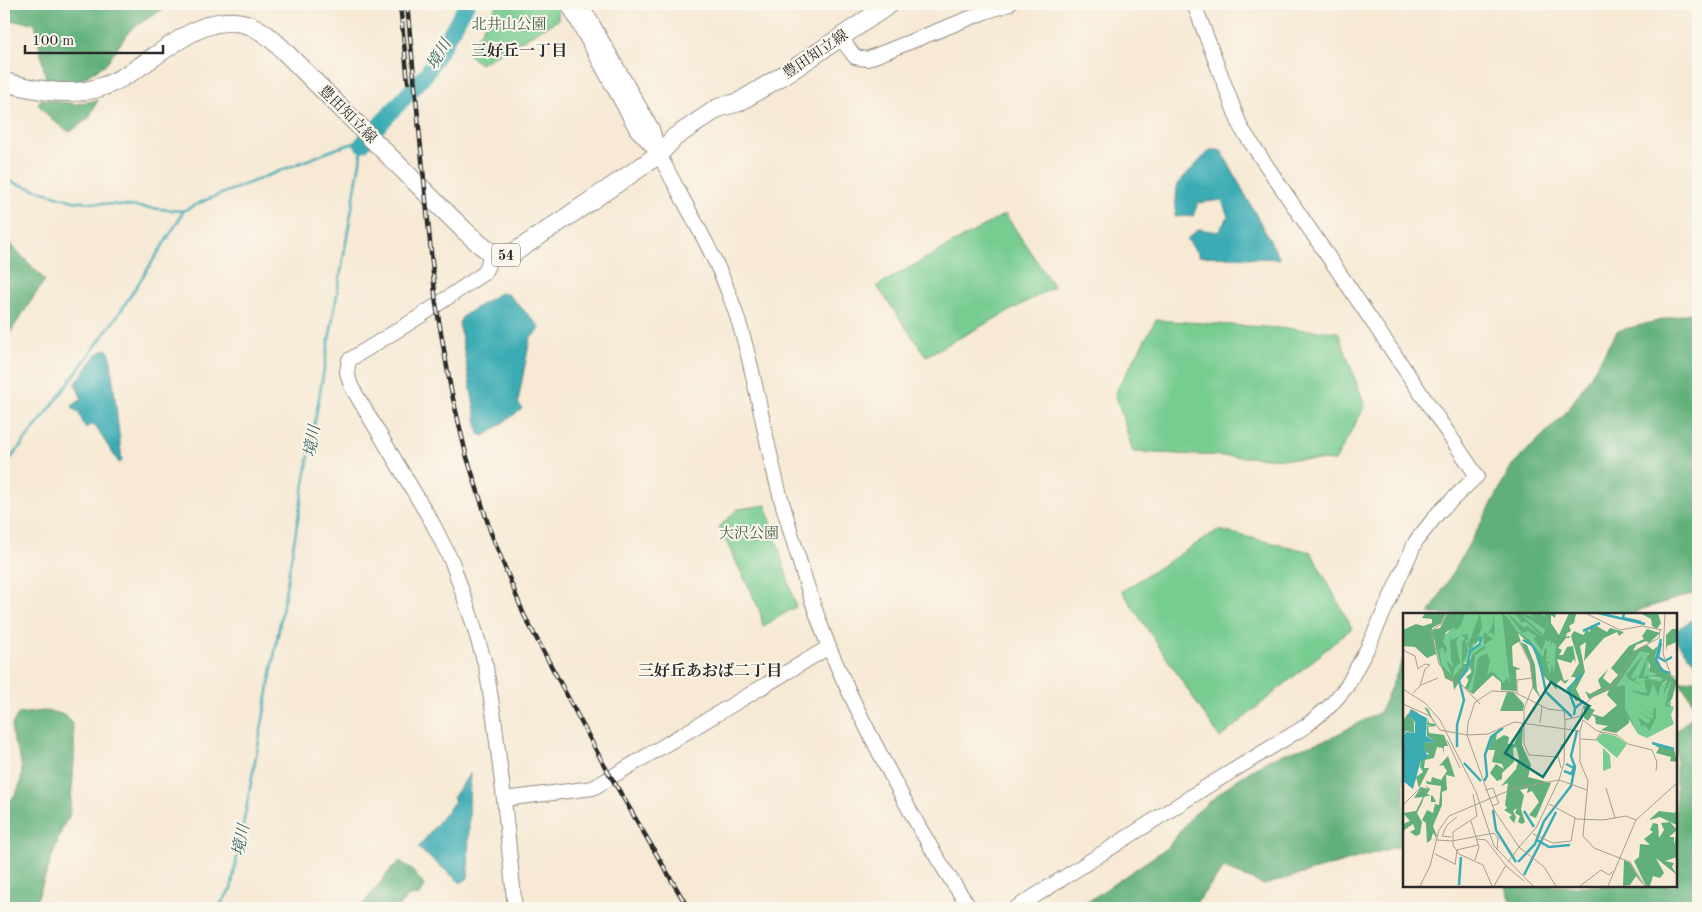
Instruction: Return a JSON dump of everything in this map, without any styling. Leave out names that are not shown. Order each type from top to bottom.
[{"type":"main road","name":"豊田知立線","points":[[4,82],[59,92],[84,91],[104,87],[132,73],[200,27],[222,22],[248,25],[269,36],[458,224],[490,252],[497,255],[515,252],[659,154],[678,149],[686,144],[728,116],[739,102],[798,66],[890,4]]},
{"type":"street","points":[[568,4],[637,130],[659,154]]},
{"type":"street","points":[[581,4],[652,129],[659,154],[729,293],[752,367],[772,467],[808,588],[829,647],[862,719],[894,781],[944,870],[970,908]]},
{"type":"street","points":[[840,37],[855,57],[867,59],[1009,4]]},
{"type":"street","points":[[1016,908],[1210,784],[1306,726],[1331,704],[1347,686],[1368,647],[1416,541],[1440,512],[1477,476],[1241,128],[1194,4]]},
{"type":"street","points":[[490,252],[488,265],[484,273],[419,317],[349,360],[347,372],[351,386],[433,524],[452,562],[472,620],[486,668],[504,799],[515,908]]},
{"type":"street","points":[[504,799],[593,788],[829,647]]},
{"type":"green space","points":[[4,4],[171,4],[131,29],[106,64],[78,82],[46,80],[35,23],[4,20]]},
{"type":"green space","name":"北井山公園","points":[[497,4],[554,4],[558,10],[558,20],[480,64],[468,54]]},
{"type":"green space","points":[[41,99],[75,104],[98,100],[89,118],[70,132],[56,123],[45,112],[38,104]]},
{"type":"green space","points":[[1005,214],[1054,287],[926,356],[877,286]]},
{"type":"green space","points":[[4,237],[45,280],[4,342]]},
{"type":"green space","points":[[1698,311],[1698,592],[1639,610],[1635,613],[1430,613],[1512,465],[1564,415],[1589,379],[1617,331]]},
{"type":"green space","points":[[1156,320],[1338,332],[1365,406],[1335,461],[1133,452],[1115,393]]},
{"type":"green space","name":"大沢公園","points":[[766,505],[796,607],[763,626],[760,611],[719,527],[738,509]]},
{"type":"green space","points":[[1218,530],[1311,552],[1352,628],[1220,738],[1122,591]]},
{"type":"green space","points":[[1403,659],[1403,846],[1264,885],[1224,868],[1192,908],[1071,908],[1093,898],[1168,847],[1191,817],[1233,782],[1271,758],[1328,739],[1380,712]]},
{"type":"green space","points":[[1698,679],[1698,711],[1680,682]]},
{"type":"green space","points":[[43,711],[63,715],[69,719],[72,726],[74,765],[69,817],[63,826],[34,908],[4,908],[4,804],[18,790],[22,769],[13,739],[12,726],[18,714]]},
{"type":"green space","points":[[1698,711],[1698,908],[1514,908],[1505,887],[1677,887],[1677,730]]},
{"type":"green space","points":[[400,861],[410,868],[425,886],[419,895],[409,896],[397,908],[360,908],[391,869]]},
{"type":"water","points":[[1210,150],[1221,150],[1280,259],[1199,256],[1187,239],[1199,229],[1218,232],[1228,217],[1222,200],[1198,203],[1193,216],[1175,217],[1177,184]]},
{"type":"water","points":[[499,293],[508,294],[539,326],[539,330],[530,339],[518,402],[522,409],[484,436],[479,434],[459,323],[463,316]]},
{"type":"water","points":[[106,349],[110,353],[122,461],[119,463],[95,426],[90,425],[86,428],[79,414],[72,406],[82,399],[75,384],[97,354]]},
{"type":"water","points":[[1698,616],[1698,664],[1677,642],[1677,629]]},
{"type":"water","points":[[470,773],[468,878],[461,883],[418,848],[455,801],[453,798]]},
{"type":"waterway","name":"境川","points":[[362,144],[427,73],[467,4]]},
{"type":"waterway","name":"境川","points":[[4,177],[8,181],[73,201],[183,211],[206,200],[338,148],[355,143],[362,144],[266,703],[231,889],[218,908]]},
{"type":"waterway","points":[[4,467],[52,406],[120,312],[183,211]]},
{"type":"railway","points":[[400,4],[408,82]]},
{"type":"railway","points":[[407,4],[436,304],[451,390],[466,454],[491,533],[524,615],[604,765],[688,908]]},
{"type":"district","name":"三好丘一丁目","points":[[519,50]]},
{"type":"district","name":"三好丘あおば二丁目","points":[[710,670]]}]
